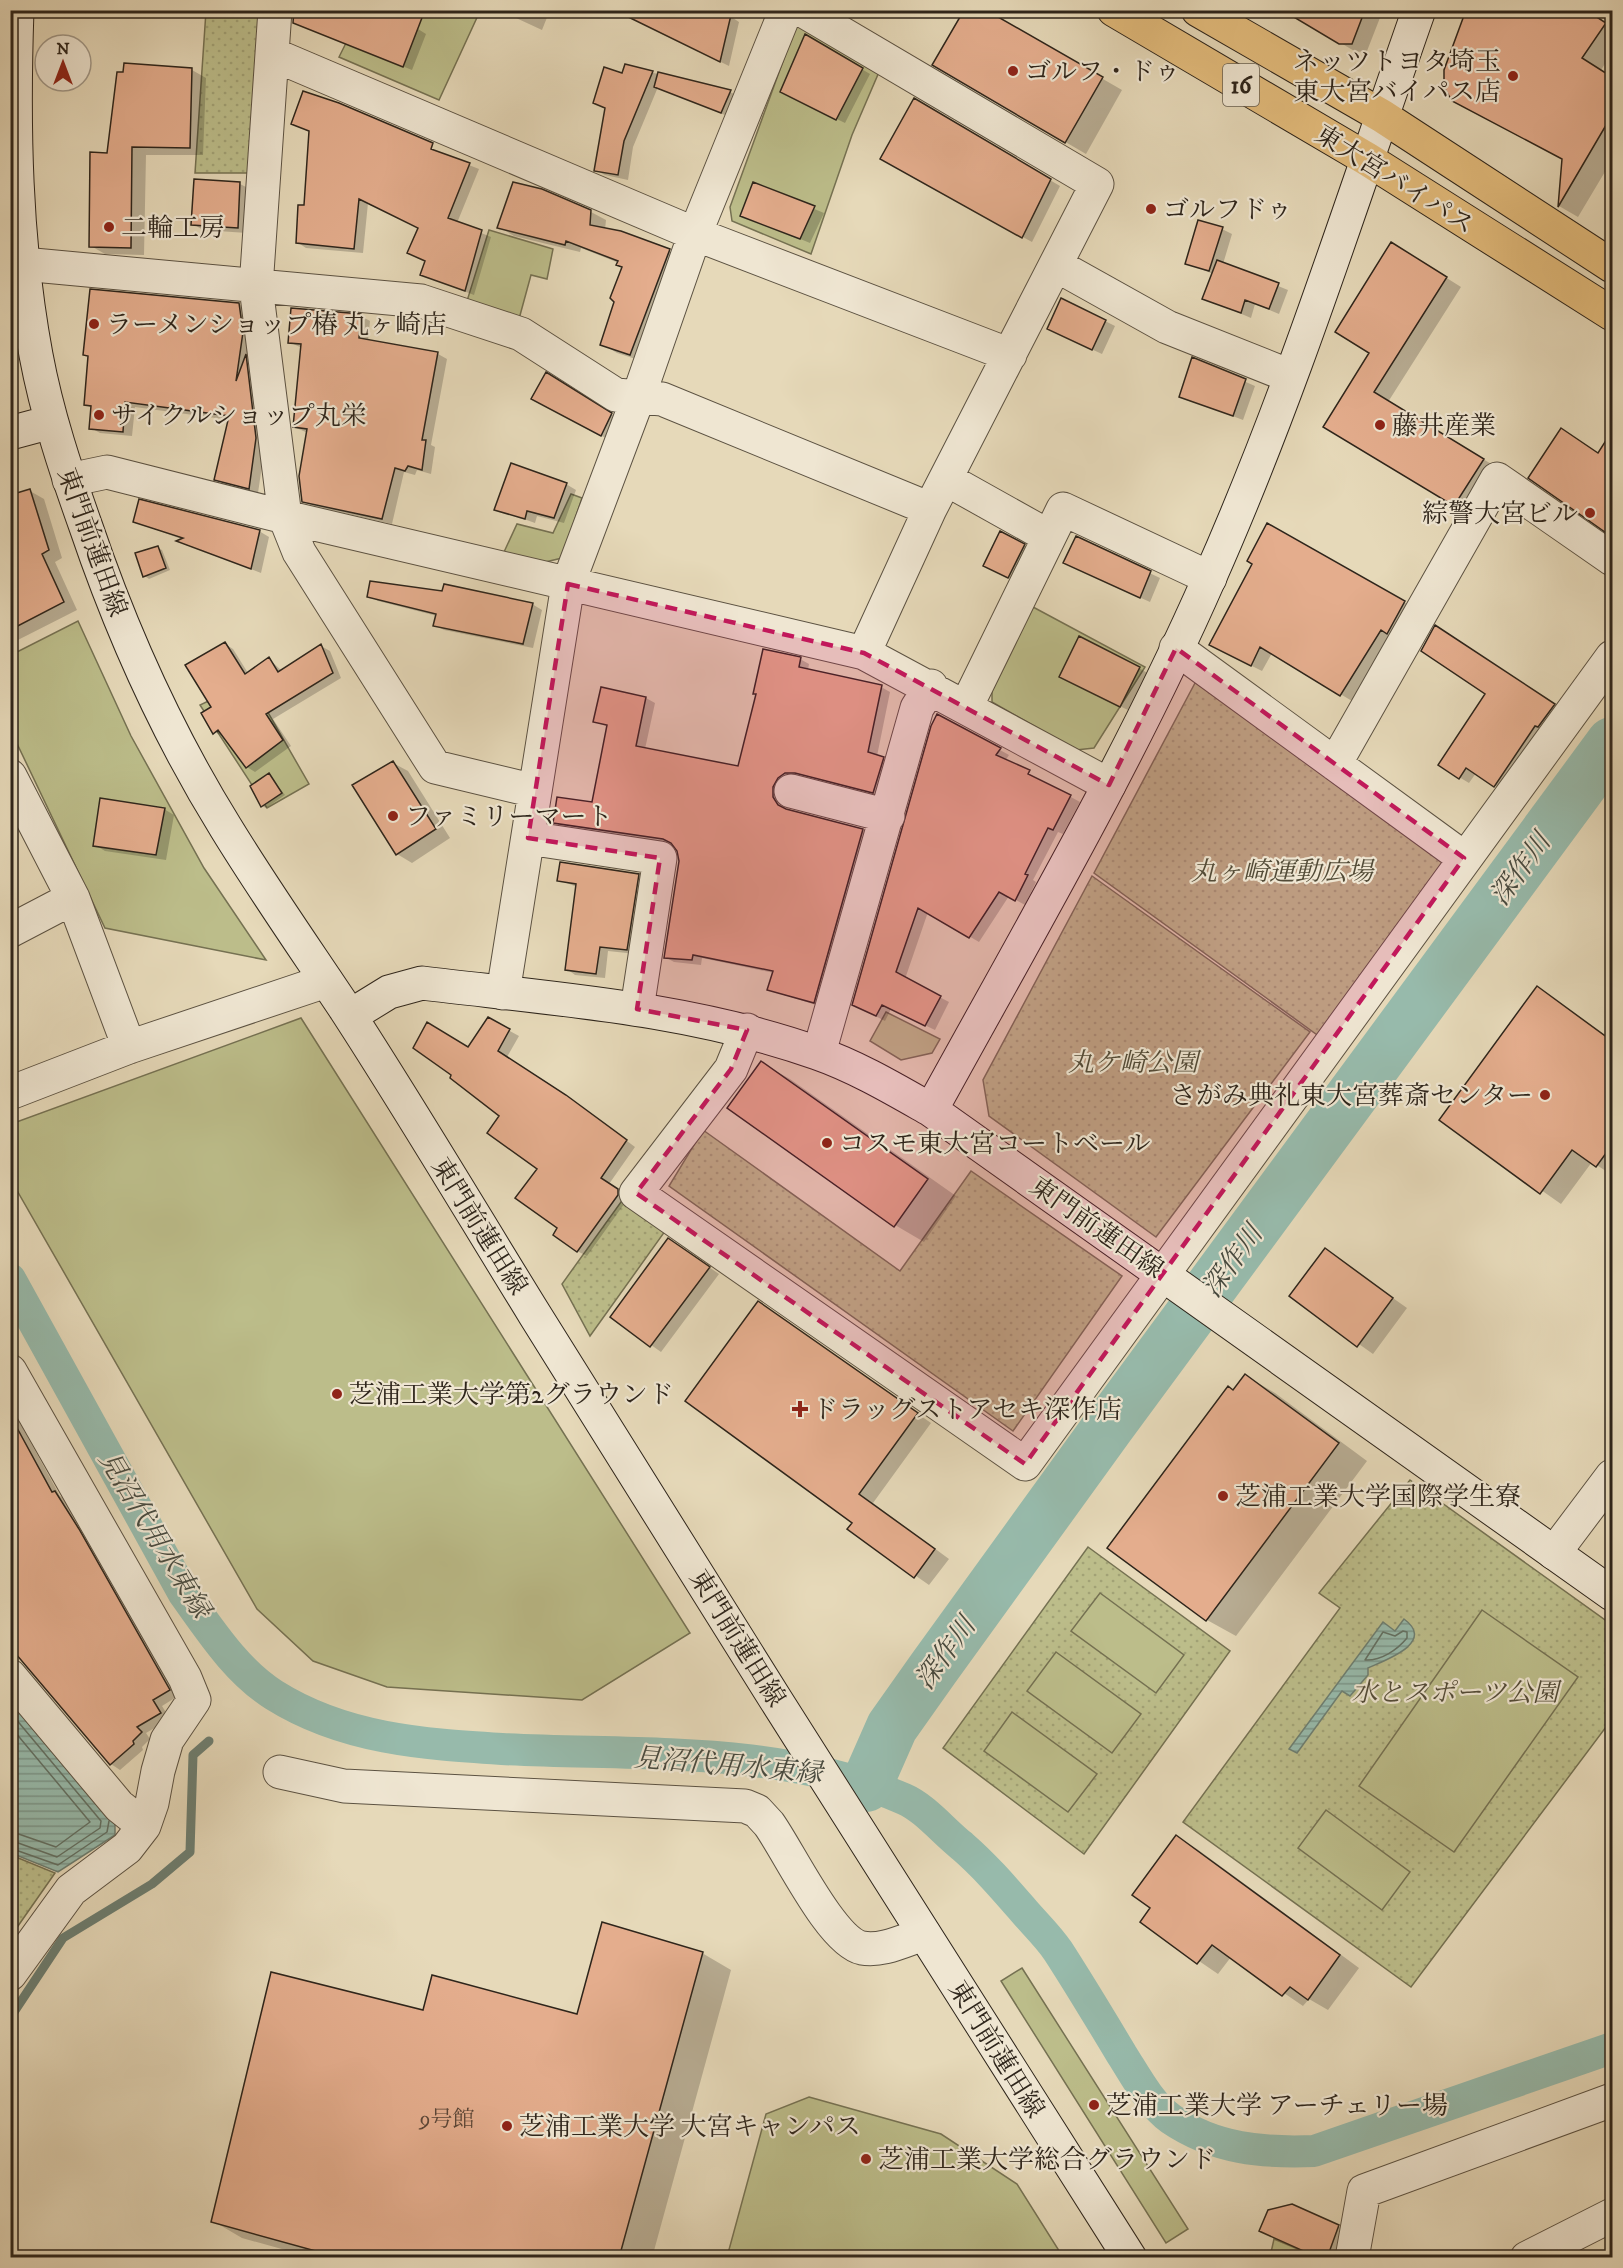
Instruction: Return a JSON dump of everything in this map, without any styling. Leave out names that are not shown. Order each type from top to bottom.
[{"type":"highway","name":"東大宮バイパス","points":[[1114,10],[1367,159],[1612,314]]},
{"type":"highway","name":"東大宮バイパス","points":[[1198,10],[1382,116],[1612,266]]},
{"type":"street","name":"東門前蓮田線","points":[[17,10],[15,97],[23,264],[36,355],[51,422],[69,480],[104,579],[142,675],[226,829],[350,1016],[765,1681],[1130,2258]]},
{"type":"street","points":[[275,10],[255,287],[285,517],[299,552],[435,767],[535,791]]},
{"type":"street","points":[[503,993],[568,584],[638,398],[695,234],[786,10]]},
{"type":"street","points":[[802,10],[1097,184],[930,509],[864,652]]},
{"type":"street","points":[[931,1110],[1109,785],[1210,578],[1290,376],[1419,10]]},
{"type":"street","points":[[272,54],[695,234],[1010,355]]},
{"type":"street","points":[[23,264],[421,301],[521,334],[616,395],[662,399],[930,509]]},
{"type":"street","points":[[1056,265],[1167,327],[1290,376]]},
{"type":"street","points":[[10,432],[51,422]]},
{"type":"street","points":[[69,480],[107,472],[285,517],[864,652],[931,686],[1109,785]]},
{"type":"street","points":[[946,479],[1048,536]]},
{"type":"street","points":[[1335,764],[1497,479],[1612,559]]},
{"type":"street","points":[[966,707],[1063,509],[1210,578]]},
{"type":"street","points":[[1176,648],[1464,858]]},
{"type":"street","points":[[747,1030],[731,1068],[636,1193],[1025,1464],[1169,1277],[1233,1181],[1464,858],[1612,657]]},
{"type":"street","points":[[819,1053],[917,708],[931,686]]},
{"type":"street","points":[[10,776],[73,898],[129,1047]]},
{"type":"street","points":[[791,791],[888,816]]},
{"type":"street","points":[[528,838],[660,858],[637,1009]]},
{"type":"street","points":[[10,931],[73,898]]},
{"type":"street","points":[[10,1093],[129,1047],[326,981]]},
{"type":"street","name":"東門前蓮田線","points":[[350,1016],[389,992],[414,984],[503,993],[637,1009],[747,1030],[819,1053],[875,1078],[931,1110],[1612,1594]]},
{"type":"street","points":[[10,1371],[185,1678],[194,1700],[167,1740],[158,1771],[153,1803],[144,1826],[127,1848],[71,1890],[10,1974]]},
{"type":"street","points":[[1554,1553],[1612,1476]]},
{"type":"street","points":[[10,1676],[118,1806],[144,1826]]},
{"type":"street","points":[[280,1772],[344,1785],[746,1806],[757,1811],[769,1824],[840,1935],[861,1948],[884,1947],[924,1934]]},
{"type":"street","points":[[1352,2258],[1364,2191],[1612,2100]]},
{"type":"street","points":[[1527,2258],[1609,2225]]},
{"type":"highlighted area","points":[[568,584],[864,653],[1109,785],[1176,648],[1464,858],[1025,1464],[636,1193],[731,1069],[747,1030],[637,1009],[660,858],[528,838]]},
{"type":"green space","points":[[206,11],[261,11],[254,173],[195,173]]},
{"type":"green space","points":[[362,11],[480,11],[439,100],[339,57]]},
{"type":"green space","points":[[798,20],[882,65],[852,135],[811,254],[732,221],[730,207]]},
{"type":"green space","points":[[489,230],[553,249],[547,279],[531,275],[519,319],[467,301]]},
{"type":"green space","points":[[571,494],[582,498],[562,558],[541,563],[504,552],[517,524],[553,533]]},
{"type":"green space","points":[[1033,607],[1145,667],[1094,748],[1076,750],[992,702],[992,691]]},
{"type":"green space","points":[[78,621],[131,736],[204,868],[266,960],[105,928],[11,731],[11,655]]},
{"type":"green space","name":"丸ヶ崎運動広場","points":[[1206,679],[1449,864],[1320,1037],[1094,873],[1195,683]]},
{"type":"green space","points":[[250,681],[309,784],[267,808],[200,705]]},
{"type":"green space","name":"丸ケ崎公園","points":[[1092,876],[1310,1032],[1156,1237],[989,1116],[983,1080]]},
{"type":"green space","points":[[886,1012],[940,1039],[932,1053],[901,1060],[870,1041]]},
{"type":"green space","name":"芝浦工業大学第2グラウンド","points":[[301,1018],[690,1633],[582,1700],[387,1687],[313,1661],[257,1609],[11,1180],[11,1124]]},
{"type":"green space","points":[[703,1130],[900,1271],[971,1171],[1122,1276],[1013,1431],[669,1186]]},
{"type":"green space","points":[[626,1195],[668,1227],[590,1336],[562,1284]]},
{"type":"green space","name":"水とスポーツ公園","points":[[1410,1480],[1612,1625],[1612,1719],[1411,1987],[1183,1822],[1340,1608],[1319,1593]]},
{"type":"green space","points":[[1088,1547],[1230,1651],[1084,1854],[943,1748]]},
{"type":"green space","points":[[1100,1593],[1184,1655],[1156,1693],[1071,1631]]},
{"type":"green space","points":[[1482,1610],[1578,1677],[1454,1852],[1359,1786]]},
{"type":"green space","points":[[1056,1652],[1141,1714],[1112,1753],[1027,1691]]},
{"type":"green space","points":[[1012,1712],[1097,1774],[1068,1812],[984,1751]]},
{"type":"green space","points":[[1326,1810],[1410,1872],[1382,1910],[1298,1848]]},
{"type":"green space","points":[[11,1855],[55,1873],[11,1936]]},
{"type":"green space","name":"芝浦工業大学 アーチェリー場","points":[[1022,1968],[1188,2229],[1166,2243],[1001,1981]]},
{"type":"green space","name":"芝浦工業大学総合グラウンド","points":[[809,2097],[941,2134],[1017,2184],[1063,2257],[727,2257],[766,2114]]},
{"type":"green space","points":[[1274,2239],[1317,2257],[1270,2257]]},
{"type":"water","points":[[1404,1619],[1413,1628],[1414,1636],[1411,1643],[1395,1656],[1368,1668],[1368,1675],[1350,1696],[1342,1691],[1297,1753],[1289,1749],[1383,1622],[1395,1631]]},
{"type":"water","points":[[10,1691],[115,1815],[115,1835],[58,1872],[11,1853]]},
{"type":"building","points":[[294,10],[425,10],[403,67],[293,23]]},
{"type":"building","points":[[614,10],[715,10],[731,15],[720,62]]},
{"type":"building","points":[[964,10],[986,10],[1103,77],[1065,143],[932,65]]},
{"type":"building","points":[[1282,10],[1365,10],[1352,44],[1339,44]]},
{"type":"building","points":[[1466,10],[1586,10],[1606,23],[1582,58],[1612,77],[1612,115],[1558,207],[1562,159],[1452,101],[1444,87],[1444,70]]},
{"type":"building","points":[[805,34],[863,68],[836,120],[780,92]]},
{"type":"building","points":[[124,63],[192,68],[190,148],[132,147],[131,248],[89,247],[90,152],[107,153],[117,72],[123,72]]},
{"type":"building","points":[[625,64],[653,71],[624,141],[618,175],[594,171],[605,108],[593,103],[604,67],[622,73]]},
{"type":"building","points":[[658,72],[731,90],[721,113],[654,87]]},
{"type":"building","points":[[303,91],[339,103],[433,143],[431,149],[470,163],[448,218],[482,230],[465,291],[420,275],[425,261],[407,253],[418,228],[359,199],[354,249],[296,243],[298,205],[304,205],[309,131],[291,124]]},
{"type":"building","points":[[914,98],[1051,179],[1022,238],[880,159]]},
{"type":"building","points":[[194,179],[240,182],[238,228],[191,225]]},
{"type":"building","points":[[513,182],[542,189],[591,210],[590,225],[621,231],[670,249],[630,355],[600,345],[614,302],[610,298],[622,267],[616,265],[618,261],[566,241],[565,245],[497,228]]},
{"type":"building","points":[[753,182],[815,206],[800,239],[740,216]]},
{"type":"building","points":[[1198,220],[1223,227],[1209,271],[1185,264]]},
{"type":"building","points":[[1391,242],[1447,277],[1374,392],[1484,459],[1454,506],[1323,427],[1369,353],[1335,332]]},
{"type":"building","points":[[1217,260],[1279,283],[1269,309],[1245,300],[1241,313],[1202,299]]},
{"type":"building","points":[[90,289],[239,303],[243,332],[236,381],[246,354],[256,438],[249,489],[214,480],[229,416],[125,402],[123,432],[89,429],[91,406],[84,405],[88,356],[83,355]]},
{"type":"building","points":[[1061,298],[1106,320],[1092,350],[1047,329]]},
{"type":"building","points":[[291,308],[361,314],[359,338],[438,352],[422,440],[426,440],[422,470],[408,466],[405,471],[395,468],[382,519],[302,502],[299,476],[307,429],[293,427],[301,344],[288,343]]},
{"type":"building","points":[[1192,357],[1246,379],[1233,416],[1179,397]]},
{"type":"building","points":[[546,372],[612,413],[601,436],[531,399]]},
{"type":"building","name":"綜警大宮ビル","points":[[1561,428],[1598,453],[1612,431],[1612,537],[1528,478]]},
{"type":"building","points":[[511,463],[567,483],[554,518],[527,511],[525,519],[494,510]]},
{"type":"building","points":[[30,489],[49,550],[42,554],[64,602],[10,630],[10,495]]},
{"type":"building","points":[[139,499],[260,530],[251,569],[176,541],[183,538],[133,522]]},
{"type":"building","points":[[1267,523],[1405,601],[1387,634],[1381,630],[1340,696],[1260,647],[1251,666],[1209,645],[1252,564],[1247,561]]},
{"type":"building","points":[[1000,531],[1025,544],[1008,578],[983,566]]},
{"type":"building","points":[[1076,536],[1151,571],[1140,598],[1063,563]]},
{"type":"building","points":[[158,546],[166,568],[143,577],[135,553]]},
{"type":"building","points":[[370,581],[442,591],[444,584],[533,603],[523,644],[433,626],[436,614],[367,597]]},
{"type":"building","points":[[1435,625],[1555,704],[1538,727],[1535,726],[1494,787],[1466,768],[1459,779],[1438,765],[1485,694],[1421,651]]},
{"type":"building","points":[[1079,636],[1140,667],[1120,707],[1059,677]]},
{"type":"building","points":[[225,642],[245,674],[269,657],[278,672],[321,644],[333,673],[266,714],[283,740],[246,768],[218,730],[213,734],[201,713],[211,707],[185,665]]},
{"type":"building","points":[[763,649],[801,657],[799,667],[882,685],[868,752],[884,757],[873,793],[795,773],[785,773],[778,778],[773,787],[773,797],[778,805],[786,809],[863,829],[814,1003],[767,990],[773,971],[693,955],[692,960],[664,958],[679,861],[677,851],[671,843],[663,839],[553,823],[557,797],[592,802],[607,725],[593,722],[601,687],[646,697],[636,746],[738,766],[756,694],[753,694]]},
{"type":"building","points":[[937,714],[1001,748],[996,755],[1030,770],[1028,774],[1071,795],[1053,830],[1048,828],[1025,874],[1028,875],[1015,901],[999,892],[969,938],[918,908],[896,972],[941,996],[925,1026],[882,1005],[876,1016],[852,1005],[931,726]]},
{"type":"building","points":[[393,761],[436,829],[396,855],[352,785]]},
{"type":"building","points":[[269,773],[282,793],[261,807],[250,786]]},
{"type":"building","points":[[100,798],[165,808],[156,855],[93,846]]},
{"type":"building","points":[[560,862],[639,874],[627,950],[600,947],[596,974],[565,970],[576,884],[557,881]]},
{"type":"building","points":[[1537,986],[1612,1041],[1612,1145],[1596,1167],[1572,1150],[1540,1194],[1439,1120]]},
{"type":"building","points":[[488,1017],[510,1029],[498,1051],[566,1095],[627,1140],[601,1178],[618,1189],[618,1195],[577,1252],[553,1235],[557,1228],[515,1198],[537,1169],[487,1133],[499,1116],[450,1078],[451,1075],[413,1048],[427,1022],[468,1047]]},
{"type":"building","name":"コスモ東大宮コートベール","points":[[761,1061],[928,1179],[894,1227],[727,1108]]},
{"type":"building","points":[[668,1238],[710,1267],[650,1347],[610,1317]]},
{"type":"building","points":[[1325,1248],[1393,1298],[1357,1347],[1289,1296]]},
{"type":"building","points":[[758,1301],[918,1413],[859,1494],[935,1549],[914,1578],[847,1529],[852,1523],[685,1401]]},
{"type":"building","name":"芝浦工業大学国際学生寮","points":[[1245,1374],[1339,1443],[1206,1621],[1107,1548],[1228,1386],[1233,1390]]},
{"type":"building","points":[[10,1415],[52,1492],[55,1491],[79,1529],[170,1690],[153,1700],[161,1713],[137,1727],[142,1732],[133,1741],[134,1744],[110,1765],[10,1647]]},
{"type":"building","points":[[1176,1835],[1340,1955],[1308,2000],[1290,1987],[1282,1996],[1212,1945],[1197,1964],[1140,1922],[1150,1908],[1132,1895]]},
{"type":"building","points":[[602,1922],[703,1952],[619,2258],[341,2258],[211,2222],[271,1972],[423,2010],[432,1975],[577,2014]]},
{"type":"building","points":[[1292,2204],[1339,2225],[1327,2258],[1319,2258],[1259,2231],[1268,2210]]},
{"type":"waterway","name":"深作川","points":[[866,1786],[892,1727],[933,1669],[1108,1427],[1612,743]]},
{"type":"waterway","name":"見沼代用水東縁","points":[[10,1279],[184,1594],[224,1649],[248,1674],[274,1695],[301,1710],[356,1730],[385,1737],[443,1745],[706,1756],[757,1761],[807,1769],[856,1782],[904,1799],[927,1814],[978,1861],[1050,1940],[1156,2106],[1171,2119],[1188,2129],[1222,2143],[1258,2150],[1314,2151],[1612,2048]]},
{"type":"waterway","points":[[10,2018],[63,1938],[152,1884],[190,1852],[193,1755],[209,1741]]},
{"type":"place","name":"ゴルフ・ドゥ","points":[[1013,71]]},
{"type":"place","name":"ネッツトヨタ埼玉 東大宮バイパス店","points":[[1513,76]]},
{"type":"place","name":"ゴルフドゥ","points":[[1151,209]]},
{"type":"place","name":"二輪工房","points":[[109,227]]},
{"type":"place","name":"ラーメンショップ椿 丸ヶ崎店","points":[[94,324]]},
{"type":"place","name":"サイクルショップ丸栄","points":[[99,415]]},
{"type":"place","name":"藤井産業","points":[[1380,425]]},
{"type":"place","name":"綜警大宮ビル","points":[[1590,513]]},
{"type":"place","name":"ファミリーマート","points":[[393,816]]},
{"type":"place","name":"さがみ典礼東大宮葬斎センター","points":[[1545,1095]]},
{"type":"place","name":"コスモ東大宮コートベール","points":[[827,1143]]},
{"type":"place","name":"芝浦工業大学第2グラウンド","points":[[337,1394]]},
{"type":"place","name":"ドラッグストアセキ深作店","points":[[800,1409]]},
{"type":"place","name":"芝浦工業大学国際学生寮","points":[[1223,1496]]},
{"type":"place","name":"芝浦工業大学 アーチェリー場","points":[[1094,2105]]},
{"type":"place","name":"芝浦工業大学 大宮キャンパス","points":[[507,2126]]},
{"type":"place","name":"芝浦工業大学総合グラウンド","points":[[866,2159]]}]
